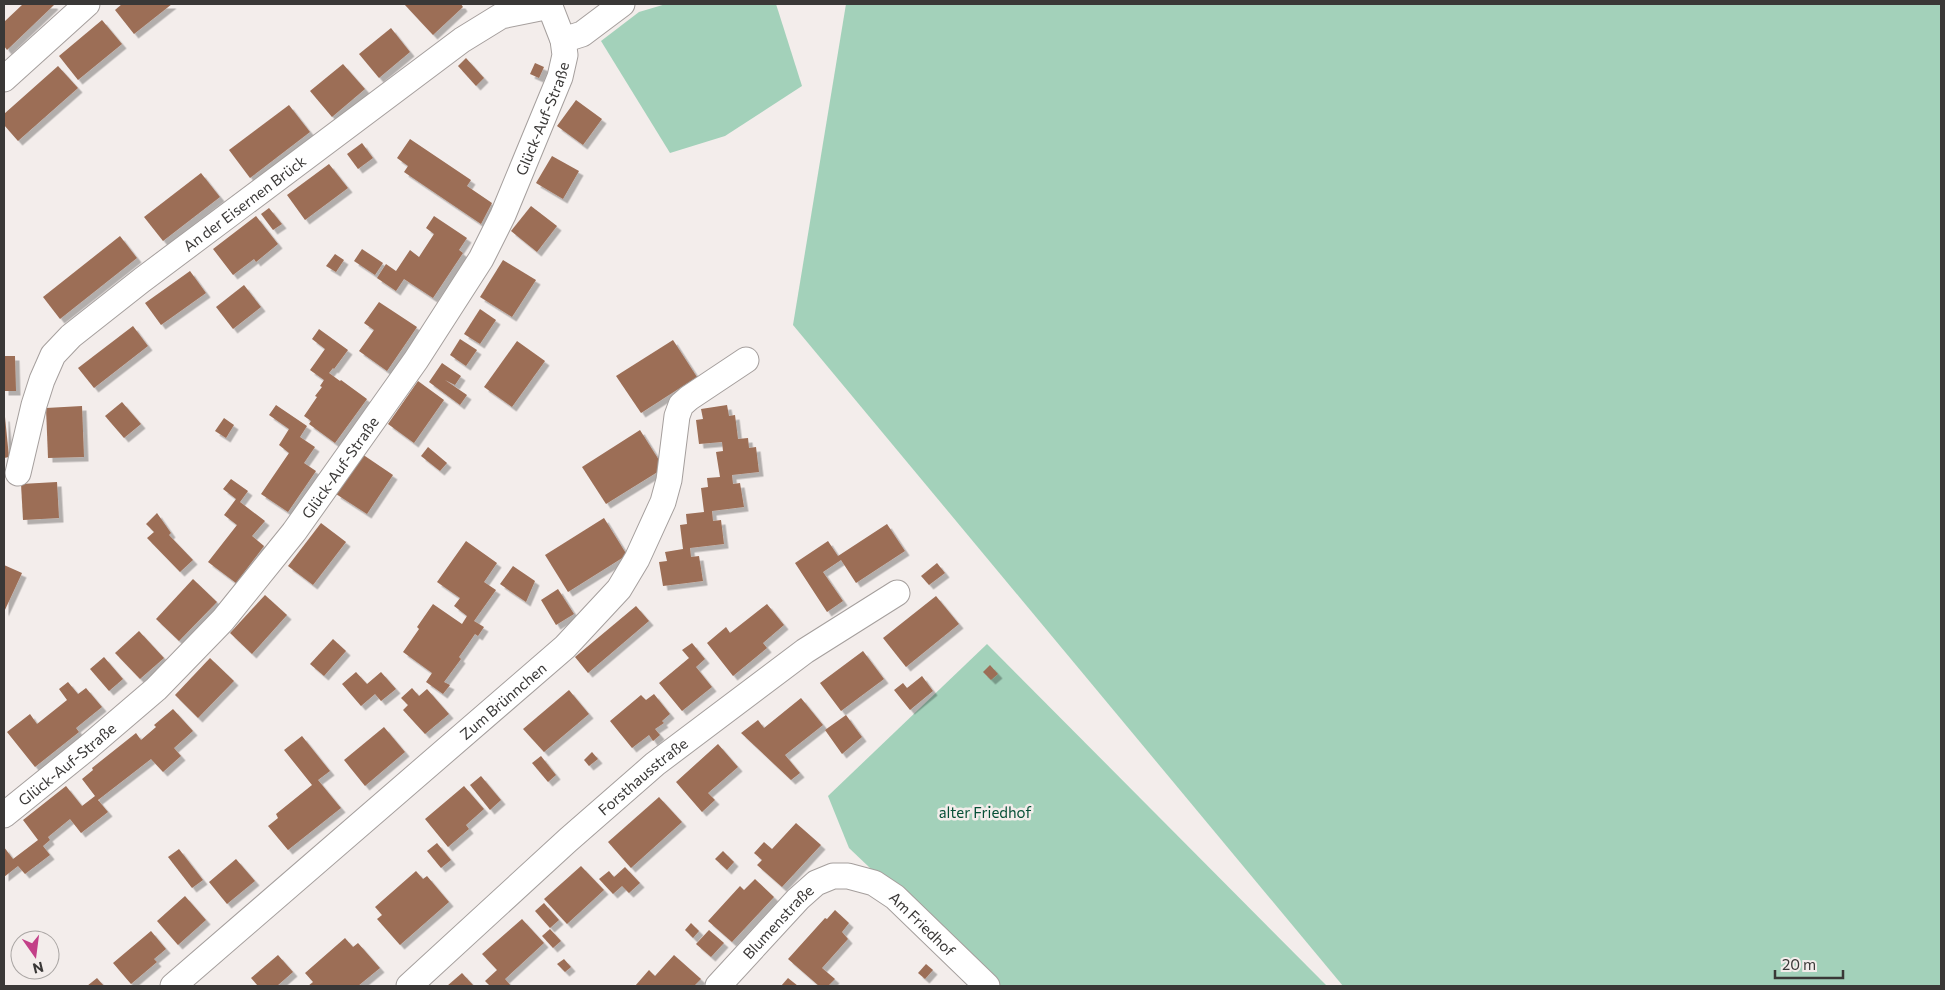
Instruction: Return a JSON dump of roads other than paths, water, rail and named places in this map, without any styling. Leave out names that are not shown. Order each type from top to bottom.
[{"type":"street","points":[[4,78],[88,4]]},
{"type":"street","points":[[563,40],[582,34],[622,4]]},
{"type":"street","name":"An der Eisernen Brück","points":[[18,473],[34,405],[53,355],[71,336],[149,274],[462,40],[501,16],[549,5],[563,40]]},
{"type":"street","name":"Glück-Auf-Straße","points":[[4,815],[156,689],[223,620],[294,532],[416,360],[481,259],[503,215],[560,76],[565,55],[563,40]]},
{"type":"street","name":"Zum Brünnchen","points":[[173,986],[565,647],[619,589],[638,559],[663,502],[669,480],[677,416],[681,406],[689,398],[746,360]]},
{"type":"street","name":"Forsthausstraße","points":[[410,986],[568,840],[655,764],[805,651],[897,593]]},
{"type":"street","name":"Blumenstraße","points":[[718,986],[798,899],[816,883],[833,876],[848,876]]},
{"type":"street","name":"Am Friedhof","points":[[848,876],[874,883],[895,898],[987,986]]},
{"type":"park label","name":"alter Friedhof","points":[[985,812]]}]
